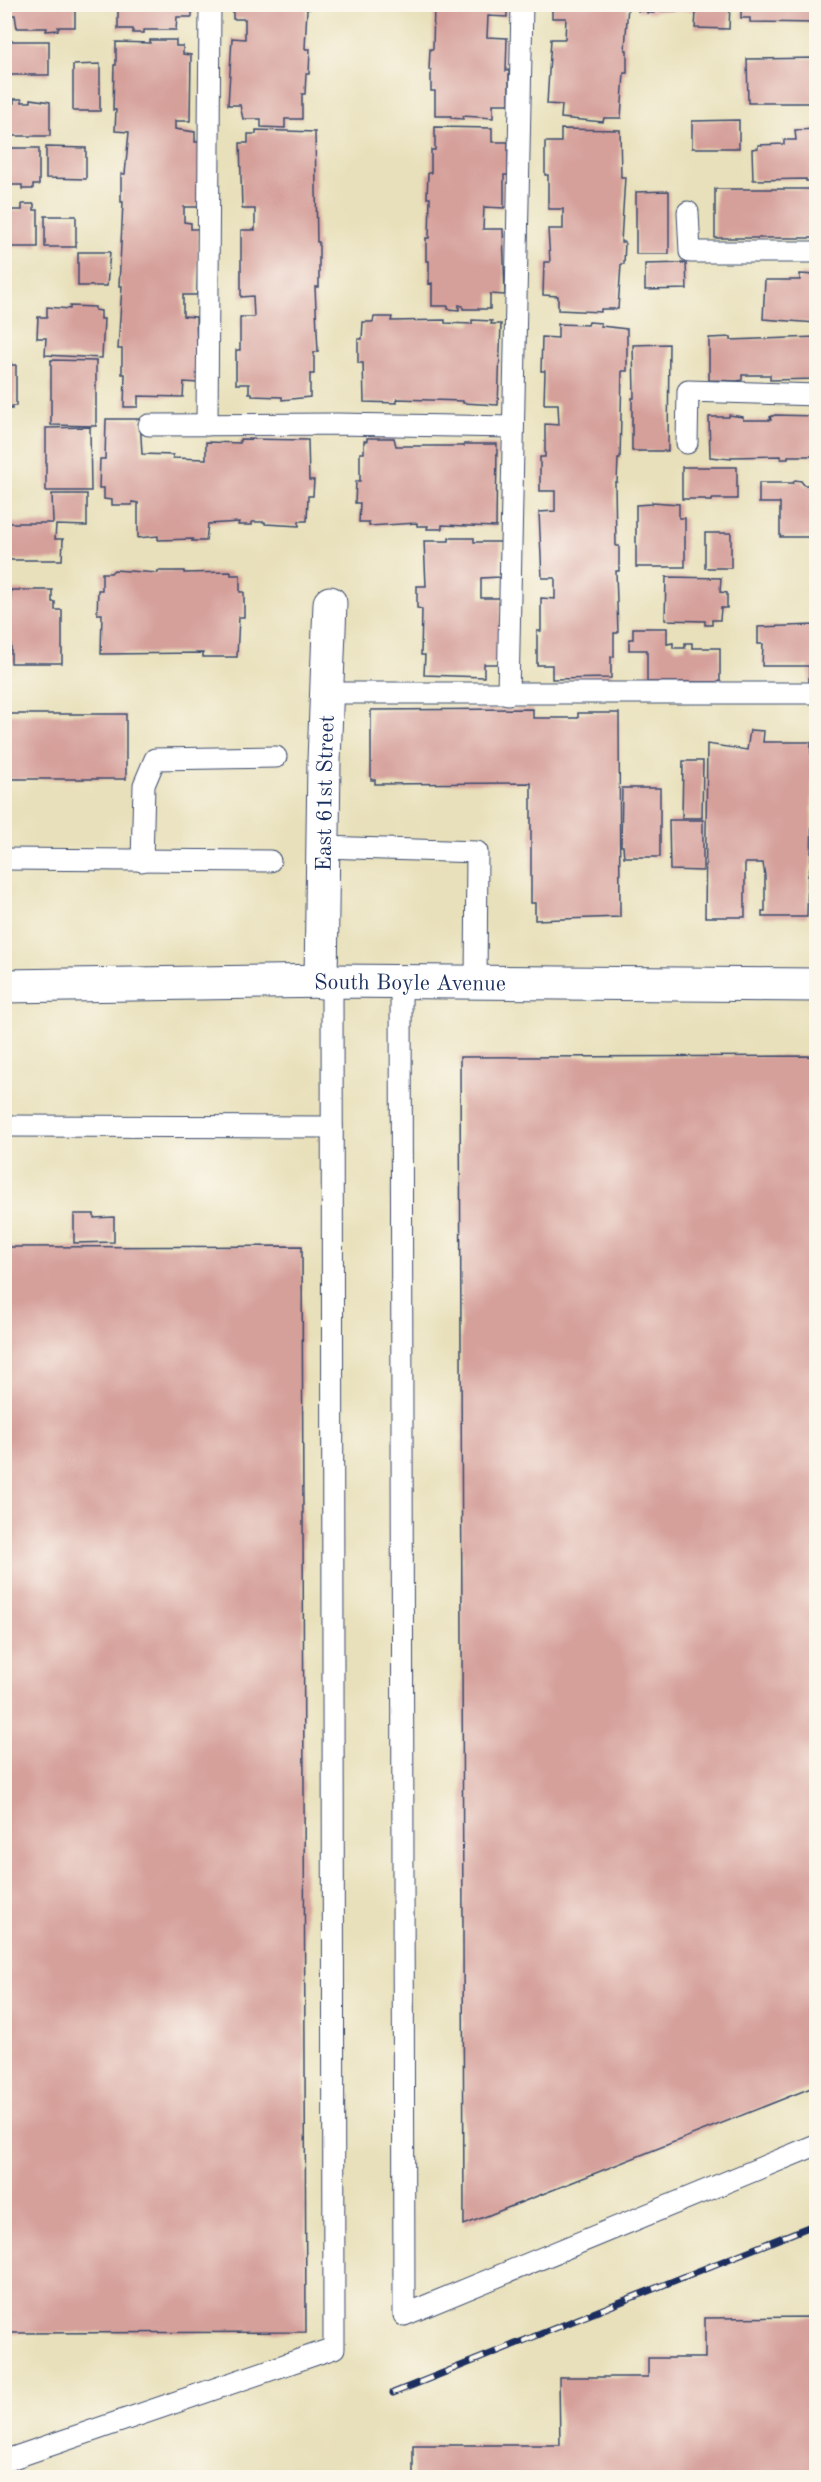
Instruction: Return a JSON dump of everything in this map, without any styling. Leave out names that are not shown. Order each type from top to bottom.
[{"type":"main road","name":"East 61st Street","points":[[327,982],[323,847],[330,603]]},
{"type":"main road","name":"South Boyle Avenue","points":[[4,986],[327,982],[816,985]]},
{"type":"lane","points":[[207,424],[210,4]]},
{"type":"lane","points":[[508,694],[522,4]]},
{"type":"lane","points":[[688,212],[690,252],[816,252]]},
{"type":"lane","points":[[687,443],[688,391],[816,395]]},
{"type":"lane","points":[[149,425],[513,427]]},
{"type":"lane","points":[[326,693],[816,693]]},
{"type":"lane","points":[[142,861],[144,785],[154,759],[276,757]]},
{"type":"lane","points":[[323,847],[477,852],[476,984]]},
{"type":"lane","points":[[4,859],[270,861]]},
{"type":"lane","points":[[4,2462],[334,2348],[332,1127],[327,982]]},
{"type":"lane","points":[[401,983],[404,2315],[816,2145]]},
{"type":"lane","points":[[4,1126],[332,1127]]},
{"type":"building","points":[[4,4],[75,4],[75,27],[58,27],[58,30],[46,31],[47,28],[17,28],[15,15],[4,15]]},
{"type":"building","points":[[118,4],[192,4],[192,17],[177,17],[176,30],[144,30],[144,33],[133,33],[133,29],[118,29]]},
{"type":"building","points":[[233,4],[310,4],[310,9],[307,9],[305,49],[310,49],[309,74],[306,74],[305,94],[302,94],[302,119],[285,119],[285,128],[261,127],[261,119],[243,119],[240,105],[228,105],[232,38],[245,39],[245,19],[233,19]]},
{"type":"building","points":[[434,4],[507,4],[507,17],[488,16],[487,37],[507,38],[506,71],[509,70],[509,104],[493,104],[493,118],[463,116],[463,119],[435,116],[435,91],[431,91],[431,70],[429,70],[430,49],[433,49]]},
{"type":"building","points":[[552,4],[628,4],[625,50],[627,50],[627,73],[624,73],[621,118],[604,118],[603,122],[561,118],[562,105],[547,104],[551,39],[565,39],[566,18],[552,18]]},
{"type":"building","points":[[636,4],[730,4],[729,29],[695,28],[696,11],[647,13],[647,11],[638,11]]},
{"type":"building","points":[[741,4],[816,4],[816,23],[750,22],[750,18],[741,18]]},
{"type":"building","points":[[150,40],[176,40],[176,46],[183,46],[183,54],[191,55],[190,121],[175,121],[175,129],[195,132],[195,142],[203,142],[198,207],[184,207],[184,222],[191,223],[191,229],[199,229],[197,295],[183,295],[183,316],[196,317],[198,383],[184,382],[183,397],[138,396],[138,407],[124,407],[125,374],[122,374],[122,349],[118,349],[122,286],[119,286],[123,202],[121,202],[121,174],[125,174],[129,132],[115,131],[114,65],[116,65],[116,42],[150,43]]},
{"type":"building","points":[[9,41],[49,41],[49,75],[9,75]]},
{"type":"building","points":[[816,58],[816,103],[748,103],[747,59]]},
{"type":"building","points":[[100,64],[100,111],[73,111],[73,65]]},
{"type":"building","points":[[14,99],[22,99],[22,102],[31,102],[31,99],[50,102],[50,136],[9,136],[9,103],[14,103]]},
{"type":"building","points":[[739,120],[739,148],[692,148],[692,121]]},
{"type":"building","points":[[435,127],[492,128],[492,142],[508,142],[508,175],[504,175],[504,208],[484,207],[483,229],[503,229],[505,295],[490,294],[490,309],[463,309],[463,306],[459,305],[459,310],[448,309],[448,306],[432,306],[432,283],[429,284],[429,261],[426,261],[426,238],[429,238],[428,173],[431,173],[431,150],[435,150]]},
{"type":"building","points":[[561,129],[620,130],[621,177],[625,177],[621,242],[625,242],[618,309],[601,309],[601,312],[558,310],[558,296],[543,295],[544,262],[550,262],[548,229],[563,229],[563,209],[548,209],[545,142],[561,142]]},
{"type":"building","points":[[816,129],[816,181],[806,181],[806,179],[753,180],[752,149],[758,148],[758,145],[784,144],[784,140],[796,140],[795,130]]},
{"type":"building","points":[[256,130],[315,132],[317,242],[319,242],[319,287],[315,287],[318,352],[314,352],[314,374],[310,374],[310,397],[282,400],[282,397],[252,396],[252,393],[249,393],[249,384],[236,384],[236,350],[240,350],[240,317],[254,317],[253,296],[241,297],[241,230],[255,230],[255,209],[242,209],[240,143],[248,143],[248,134],[256,134]]},
{"type":"building","points":[[46,147],[86,148],[86,179],[46,178]]},
{"type":"building","points":[[4,148],[39,148],[39,185],[33,185],[33,189],[22,189],[22,185],[4,185]]},
{"type":"building","points":[[715,189],[816,189],[816,238],[715,238]]},
{"type":"building","points":[[669,191],[669,254],[636,254],[636,192]]},
{"type":"building","points":[[22,204],[34,204],[34,210],[38,210],[38,247],[4,247],[4,210],[22,210]]},
{"type":"building","points":[[45,216],[76,216],[76,247],[45,247]]},
{"type":"building","points":[[78,252],[110,252],[107,286],[78,286]]},
{"type":"building","points":[[686,263],[687,289],[645,290],[645,264]]},
{"type":"building","points":[[800,274],[816,275],[816,323],[763,319],[765,280],[800,280]]},
{"type":"building","points":[[70,306],[95,307],[95,310],[101,311],[101,319],[104,319],[102,358],[45,355],[46,338],[37,338],[38,317],[47,317],[47,307],[70,309]]},
{"type":"building","points":[[374,317],[392,317],[391,321],[445,320],[445,323],[472,324],[472,320],[501,324],[498,405],[463,403],[463,401],[397,399],[397,403],[364,402],[363,363],[358,363],[358,339],[362,339],[363,322],[373,322]]},
{"type":"building","points":[[589,322],[627,329],[627,371],[622,371],[620,459],[618,459],[617,482],[615,482],[616,546],[619,546],[619,571],[616,571],[618,633],[614,633],[611,678],[552,679],[552,665],[537,665],[537,631],[541,631],[541,598],[555,599],[555,578],[542,578],[539,512],[555,511],[555,491],[540,491],[540,457],[545,457],[545,424],[559,425],[558,404],[544,404],[545,371],[541,371],[542,337],[558,338],[558,324],[588,325]]},
{"type":"building","points":[[731,337],[731,340],[816,337],[816,379],[770,380],[770,375],[742,375],[742,380],[737,381],[709,380],[709,338]]},
{"type":"building","points":[[669,344],[668,451],[632,451],[633,345]]},
{"type":"building","points":[[51,360],[96,361],[96,426],[51,425]]},
{"type":"building","points":[[4,362],[16,365],[16,406],[12,406],[12,409],[4,409]]},
{"type":"building","points":[[729,415],[743,417],[743,420],[771,420],[770,417],[775,415],[816,416],[816,459],[813,459],[813,456],[788,456],[788,459],[781,459],[781,456],[731,457],[731,459],[710,457],[709,417],[729,417]]},
{"type":"building","points":[[106,419],[140,419],[142,454],[173,455],[173,458],[206,459],[206,442],[240,443],[240,439],[308,440],[309,480],[314,480],[313,496],[308,496],[307,521],[299,521],[299,526],[265,524],[265,522],[252,522],[252,525],[238,525],[239,522],[208,524],[206,541],[158,540],[158,536],[138,538],[138,503],[112,505],[112,500],[104,499],[104,488],[99,488],[100,459],[105,459]]},
{"type":"building","points":[[90,427],[91,491],[46,491],[46,428]]},
{"type":"building","points":[[4,432],[8,432],[9,473],[4,473]]},
{"type":"building","points":[[367,438],[394,438],[396,446],[497,444],[496,527],[442,525],[442,529],[427,529],[428,526],[417,526],[417,523],[369,526],[369,522],[359,522],[360,503],[355,503],[356,481],[360,481],[360,453],[364,453],[364,441],[367,441]]},
{"type":"building","points":[[682,467],[737,467],[737,499],[706,501],[705,499],[682,499]]},
{"type":"building","points":[[795,480],[801,481],[804,485],[816,485],[816,537],[780,537],[780,503],[759,503],[759,483],[793,483]]},
{"type":"building","points":[[52,494],[87,494],[87,526],[56,525],[55,539],[63,539],[62,560],[4,560],[4,523],[53,523]]},
{"type":"building","points":[[652,502],[679,504],[679,518],[685,518],[685,567],[636,567],[636,505],[652,504]]},
{"type":"building","points":[[705,533],[731,533],[731,568],[705,568]]},
{"type":"building","points":[[449,538],[474,538],[474,542],[501,542],[500,577],[481,578],[481,598],[501,598],[500,664],[484,664],[484,677],[424,675],[425,655],[421,655],[422,609],[417,608],[417,586],[426,586],[424,541],[449,541]]},
{"type":"building","points":[[114,570],[158,573],[158,571],[231,572],[231,575],[240,575],[240,592],[244,592],[244,617],[239,617],[237,657],[203,657],[203,653],[101,654],[102,614],[97,614],[98,590],[102,590],[102,573],[111,573]]},
{"type":"building","points":[[666,577],[721,578],[720,592],[727,593],[727,608],[721,608],[720,620],[712,620],[712,625],[705,625],[705,621],[665,620]]},
{"type":"building","points":[[11,590],[52,590],[55,610],[62,610],[62,663],[11,663],[11,643],[8,643]]},
{"type":"building","points":[[816,625],[816,683],[809,683],[809,666],[762,666],[763,644],[758,644],[758,627]]},
{"type":"building","points":[[633,628],[667,628],[667,644],[673,643],[673,648],[685,648],[685,643],[692,643],[692,648],[720,648],[720,682],[647,682],[647,650],[629,650],[629,639],[633,639]]},
{"type":"building","points":[[533,709],[533,718],[578,718],[578,713],[619,713],[620,917],[535,920],[535,903],[531,903],[531,783],[375,784],[375,780],[371,780],[371,710]]},
{"type":"building","points":[[4,714],[126,714],[126,779],[4,779]]},
{"type":"building","points":[[750,730],[764,731],[763,742],[811,742],[811,753],[813,753],[811,864],[808,876],[807,917],[762,917],[762,911],[765,911],[763,863],[745,863],[745,917],[705,917],[707,744],[747,750]]},
{"type":"building","points":[[683,761],[703,761],[702,818],[682,818]]},
{"type":"building","points":[[622,788],[660,788],[660,857],[624,857],[623,846],[621,846]]},
{"type":"building","points":[[669,820],[703,820],[703,871],[670,870]]},
{"type":"building","points":[[816,1056],[816,2086],[464,2225],[460,1057]]},
{"type":"building","points":[[74,1214],[94,1214],[94,1218],[114,1217],[114,1242],[74,1243]]},
{"type":"building","points":[[302,1246],[306,2332],[4,2333],[4,1247]]},
{"type":"building","points":[[816,2317],[816,2478],[413,2478],[413,2445],[560,2445],[559,2377],[648,2377],[648,2358],[705,2358],[705,2318]]},
{"type":"railway","points":[[393,2393],[816,2224]]}]
